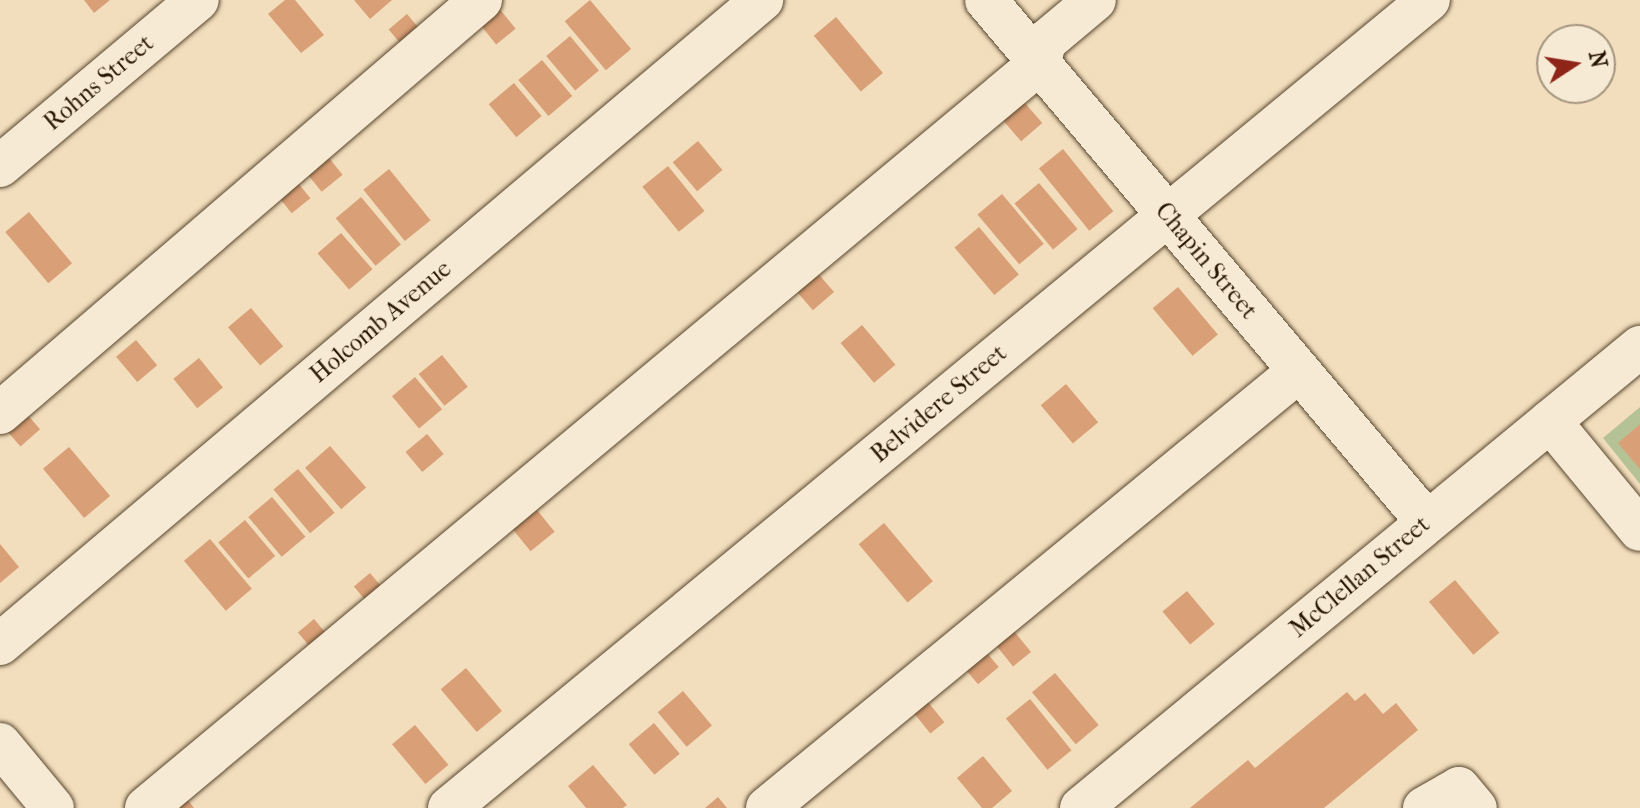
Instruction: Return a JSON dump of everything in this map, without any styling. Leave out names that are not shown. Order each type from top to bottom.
[{"type":"street","name":"Rohns Street","points":[[0,166],[198,0]]},
{"type":"street","points":[[0,413],[481,0]]},
{"type":"street","name":"Holcomb Avenue","points":[[0,644],[762,0]]},
{"type":"street","name":"Chapin Street","points":[[986,0],[1427,522]]},
{"type":"street","points":[[146,808],[1040,63],[1045,42],[1095,0]]},
{"type":"street","name":"Belvidere Street","points":[[449,808],[1429,0]]},
{"type":"street","name":"McClellan Street","points":[[1081,808],[1640,347]]},
{"type":"street","points":[[767,808],[1299,371]]},
{"type":"street","points":[[1550,421],[1640,530]]},
{"type":"street","points":[[0,744],[53,808]]},
{"type":"street","points":[[1424,808],[1459,788],[1476,808]]},
{"type":"green space","points":[[1640,407],[1640,484],[1603,438]]},
{"type":"building","points":[[84,0],[110,0],[94,13]]},
{"type":"building","points":[[285,0],[295,0],[324,35],[301,53],[268,14]]},
{"type":"building","points":[[354,0],[392,0],[370,19]]},
{"type":"building","points":[[590,0],[631,49],[606,70],[565,21]]},
{"type":"building","points":[[498,7],[516,29],[496,44],[479,23]]},
{"type":"building","points":[[407,14],[423,33],[405,49],[389,29]]},
{"type":"building","points":[[836,17],[883,73],[861,92],[814,36]]},
{"type":"building","points":[[570,36],[599,70],[575,90],[546,56]]},
{"type":"building","points":[[542,60],[572,96],[548,116],[518,80]]},
{"type":"building","points":[[514,83],[542,116],[516,137],[489,104]]},
{"type":"building","points":[[1018,95],[1042,123],[1021,141],[997,113]]},
{"type":"building","points":[[698,141],[722,170],[697,191],[673,162]]},
{"type":"building","points":[[1063,149],[1113,211],[1089,231],[1039,169]]},
{"type":"building","points":[[325,153],[343,175],[322,192],[304,170]]},
{"type":"building","points":[[668,166],[705,211],[679,232],[642,187]]},
{"type":"building","points":[[389,169],[431,220],[405,241],[363,190]]},
{"type":"building","points":[[294,178],[310,198],[292,213],[275,193]]},
{"type":"building","points":[[1039,183],[1078,229],[1053,250],[1014,204]]},
{"type":"building","points":[[1002,194],[1044,244],[1019,264],[977,215]]},
{"type":"building","points":[[361,197],[401,244],[376,266],[336,218]]},
{"type":"building","points":[[29,212],[72,263],[48,283],[5,232]]},
{"type":"building","points":[[979,227],[1019,274],[994,295],[954,248]]},
{"type":"building","points":[[341,233],[372,269],[349,290],[318,253]]},
{"type":"building","points":[[815,270],[834,292],[813,310],[794,288]]},
{"type":"building","points":[[1178,287],[1218,334],[1193,356],[1153,308]]},
{"type":"building","points":[[251,308],[283,346],[260,366],[228,327]]},
{"type":"building","points":[[862,325],[895,365],[874,383],[841,343]]},
{"type":"building","points":[[136,340],[157,365],[137,382],[116,357]]},
{"type":"building","points":[[442,355],[468,387],[444,406],[419,374]]},
{"type":"building","points":[[199,358],[223,388],[197,408],[173,379]]},
{"type":"building","points":[[415,377],[442,409],[419,428],[392,396]]},
{"type":"building","points":[[1066,384],[1098,422],[1073,444],[1041,405]]},
{"type":"building","points":[[25,412],[40,429],[20,446],[5,429]]},
{"type":"building","points":[[1640,424],[1640,469],[1618,443]]},
{"type":"building","points":[[427,434],[444,454],[422,472],[406,452]]},
{"type":"building","points":[[330,446],[366,488],[341,509],[305,468]]},
{"type":"building","points":[[69,447],[110,496],[84,518],[43,469]]},
{"type":"building","points":[[298,469],[335,513],[310,533],[273,490]]},
{"type":"building","points":[[272,497],[305,537],[282,557],[248,517]]},
{"type":"building","points":[[537,510],[555,532],[531,551],[513,530]]},
{"type":"building","points":[[245,520],[275,556],[248,579],[218,542]]},
{"type":"building","points":[[884,523],[933,581],[908,602],[859,544]]},
{"type":"building","points":[[210,539],[252,589],[226,611],[184,561]]},
{"type":"building","points":[[0,544],[19,567],[0,583]]},
{"type":"building","points":[[370,573],[386,592],[370,606],[354,586]]},
{"type":"building","points":[[1455,580],[1499,633],[1473,655],[1429,602]]},
{"type":"building","points":[[1187,591],[1215,624],[1190,645],[1162,612]]},
{"type":"building","points":[[314,619],[329,637],[313,650],[298,632]]},
{"type":"building","points":[[1014,631],[1031,652],[1013,666],[996,645]]},
{"type":"building","points":[[982,647],[999,667],[978,684],[961,664]]},
{"type":"building","points":[[466,668],[502,711],[477,732],[441,689]]},
{"type":"building","points":[[1055,673],[1099,725],[1076,744],[1032,692]]},
{"type":"building","points":[[683,691],[712,725],[687,747],[658,712]]},
{"type":"building","points":[[1347,692],[1355,701],[1365,693],[1383,714],[1396,703],[1418,730],[1324,808],[1190,808],[1248,760],[1255,768]]},
{"type":"building","points":[[1030,699],[1072,750],[1047,770],[1006,719]]},
{"type":"building","points":[[928,702],[944,722],[930,734],[914,713]]},
{"type":"building","points":[[654,723],[680,754],[654,775],[629,744]]},
{"type":"building","points":[[415,725],[448,765],[425,784],[392,744]]},
{"type":"building","points":[[983,756],[1012,791],[992,808],[982,808],[957,778]]},
{"type":"building","points":[[593,765],[627,805],[623,808],[586,808],[568,786]]},
{"type":"building","points":[[183,794],[194,808],[166,808]]},
{"type":"building","points":[[718,797],[727,808],[705,808]]}]
